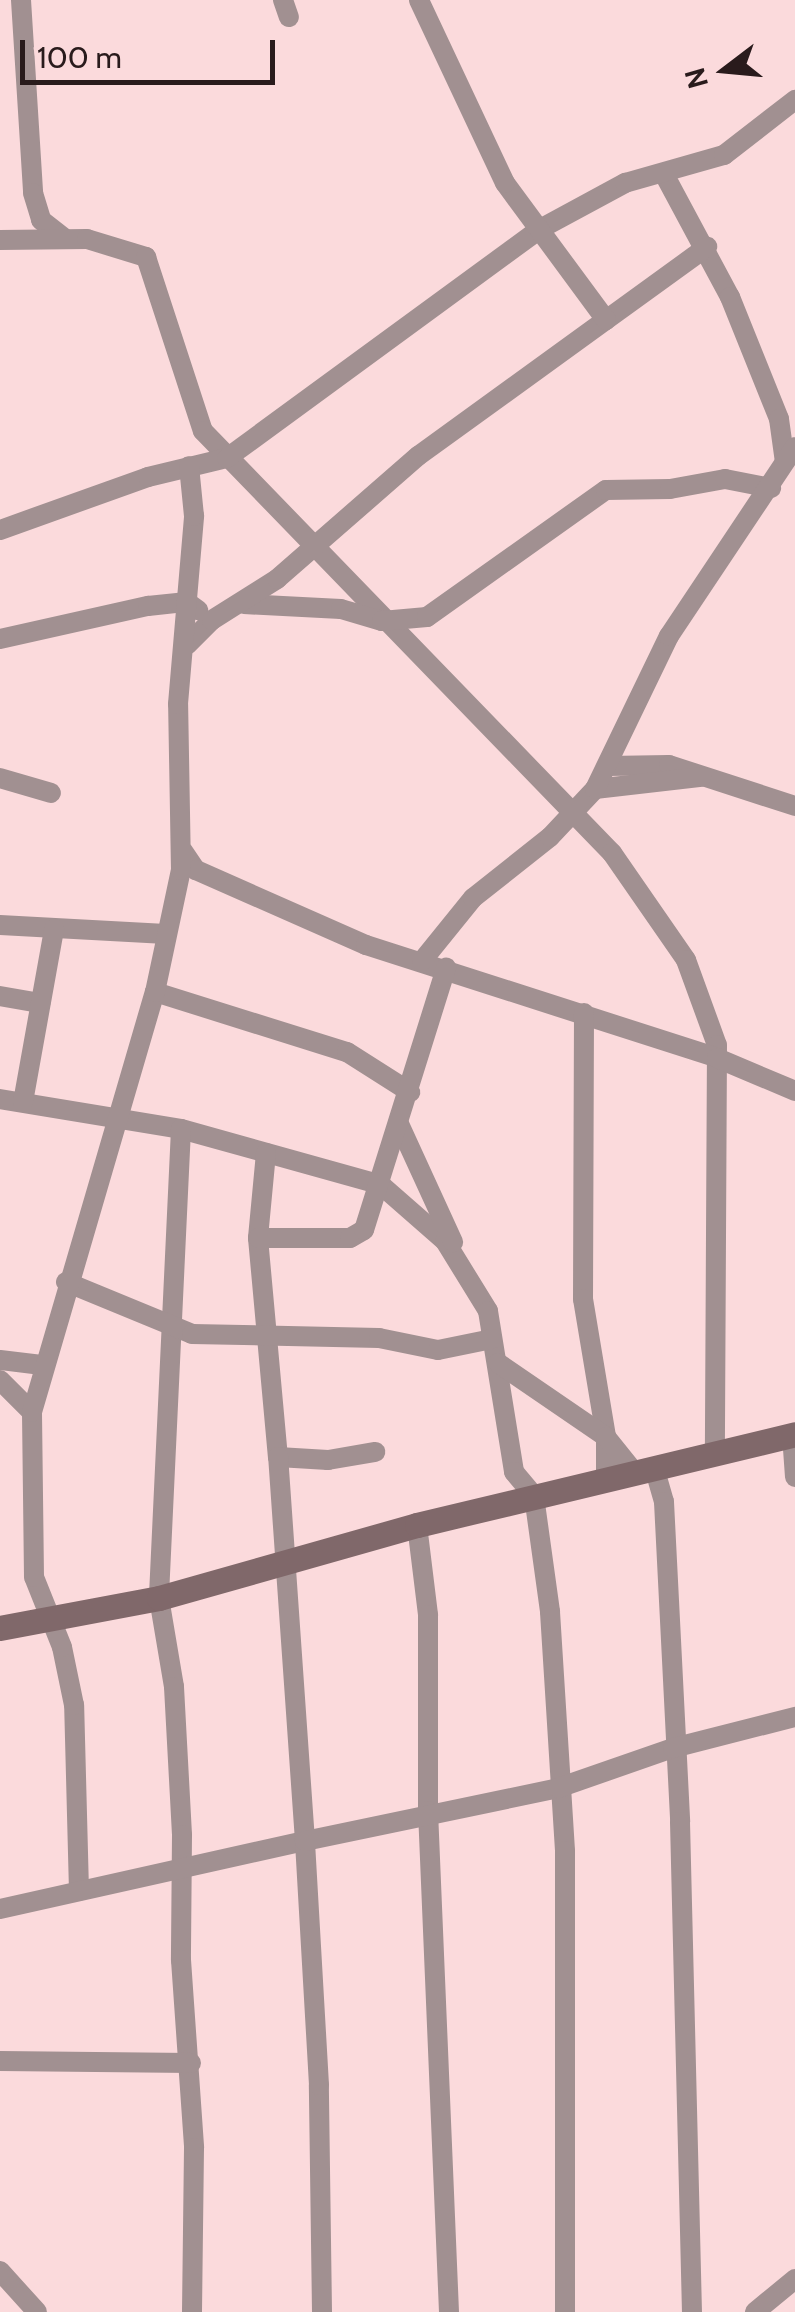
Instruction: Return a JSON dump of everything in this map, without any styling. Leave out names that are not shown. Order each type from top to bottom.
[{"type":"street","points":[[21,0],[33,194],[41,220],[64,238]]},
{"type":"street","points":[[419,0],[493,162],[606,320]]},
{"type":"street","points":[[0,530],[190,466],[226,458],[540,230],[625,182],[724,155],[795,100]]},
{"type":"street","points":[[422,961],[473,898],[574,815],[595,789],[670,636],[790,455],[707,247],[664,174]]},
{"type":"street","points":[[0,240],[64,238],[110,243],[146,257],[196,418],[226,458],[574,815],[644,893],[686,960],[717,1058],[714,1453]]},
{"type":"street","points":[[187,645],[212,620],[244,604],[418,456],[707,247]]},
{"type":"street","points":[[79,1891],[74,1705],[62,1647],[46,1616],[30,1531],[32,1412],[66,1282],[155,992],[178,884],[182,851],[178,704],[187,645],[194,516],[190,466]]},
{"type":"street","points":[[244,604],[341,609],[382,621],[441,612],[606,490],[670,490],[726,478],[771,488]]},
{"type":"street","points":[[0,639],[187,602],[212,620]]},
{"type":"street","points":[[622,738],[641,762]]},
{"type":"street","points":[[608,766],[641,762],[713,776],[795,806]]},
{"type":"street","points":[[595,789],[713,776]]},
{"type":"street","points":[[0,778],[50,793]]},
{"type":"street","points":[[182,851],[196,870],[366,945],[584,1012],[717,1058],[795,1091]]},
{"type":"street","points":[[178,884],[196,870]]},
{"type":"street","points":[[0,925],[166,934]]},
{"type":"street","points":[[23,1102],[54,929]]},
{"type":"street","points":[[258,1238],[350,1238],[364,1230],[381,1186],[446,968]]},
{"type":"street","points":[[155,992],[347,1052],[410,1092]]},
{"type":"street","points":[[0,996],[40,1004]]},
{"type":"street","points":[[584,1012],[584,1299],[606,1437],[606,1478]]},
{"type":"street","points":[[0,1099],[181,1129],[381,1186],[462,1262]]},
{"type":"street","points":[[399,1124],[488,1310],[514,1472],[534,1496],[550,1612],[558,1788],[565,1851],[565,2312]]},
{"type":"street","points":[[181,1129],[168,1326],[170,1447],[159,1598],[174,1687],[183,1866],[181,1960],[191,2063],[192,2312]]},
{"type":"street","points":[[266,1153],[258,1238],[288,1560],[319,2085],[322,2312]]},
{"type":"street","points":[[66,1282],[192,1334],[379,1338],[438,1350],[492,1340]]},
{"type":"street","points":[[0,1360],[42,1365]]},
{"type":"street","points":[[498,1363],[606,1437],[644,1470],[666,1522],[672,1748],[686,1941],[692,2312]]},
{"type":"street","points":[[0,1380],[32,1412]]},
{"type":"street","points":[[0,1628],[46,1616],[159,1598],[417,1525],[793,1434],[795,1477]]},
{"type":"street","points":[[278,1458],[328,1460],[375,1452]]},
{"type":"street","points":[[417,1525],[428,1616],[428,1810],[449,2312]]},
{"type":"street","points":[[0,1909],[428,1810],[558,1788],[672,1748],[795,1717]]},
{"type":"street","points":[[0,2061],[191,2063]]},
{"type":"street","points":[[0,2271],[37,2312]]},
{"type":"street","points":[[756,2312],[787,2296],[795,2279]]}]
